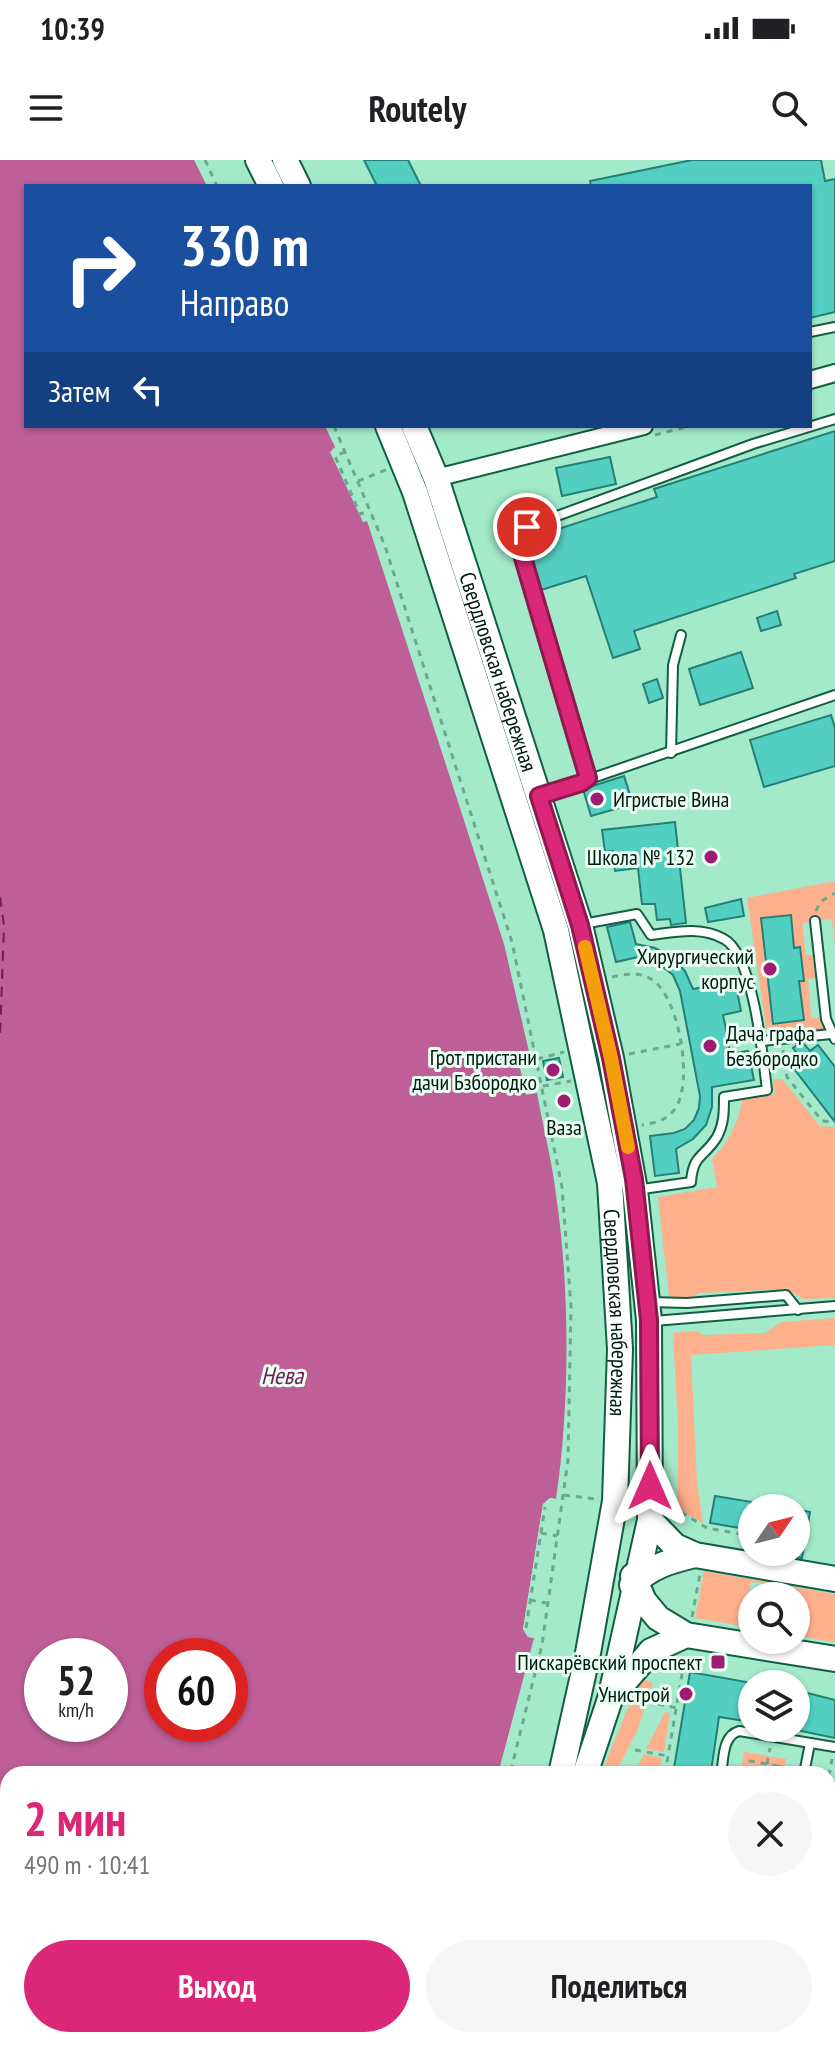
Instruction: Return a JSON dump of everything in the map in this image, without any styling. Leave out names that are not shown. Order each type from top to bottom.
[{"type":"main road","points":[[258,160],[270,184]]},
{"type":"main road","points":[[285,160],[297,184]]},
{"type":"main road","name":"Свердловская набережная","points":[[389,428],[415,492],[556,930],[610,1183],[620,1349],[588,1653],[563,1766]]},
{"type":"main road","name":"Свердловская набережная","points":[[415,428],[436,478],[580,925],[611,1058],[635,1190],[648,1311],[650,1520],[610,1699],[588,1766]]},
{"type":"main road","name":"Свердловская набережная","points":[[604,1506],[635,1582]]},
{"type":"main road","points":[[650,1520],[675,1546],[698,1563]]},
{"type":"main road","points":[[835,1579],[698,1563],[663,1563],[635,1582],[644,1601],[658,1618],[688,1636],[835,1659]]},
{"type":"main road","name":"Свердловская набережная","points":[[588,1653],[605,1619],[635,1582]]},
{"type":"main road","points":[[610,1699],[651,1651],[688,1636]]},
{"type":"street","points":[[812,379],[835,373]]},
{"type":"street","points":[[436,478],[636,428]]},
{"type":"lane","points":[[812,332],[835,327]]},
{"type":"lane","points":[[812,426],[835,419]]},
{"type":"lane","points":[[588,778],[518,541],[527,527],[753,444],[805,428]]},
{"type":"lane","points":[[671,753],[673,665],[681,635]]},
{"type":"lane","points":[[539,796],[835,695]]},
{"type":"lane","points":[[580,925],[637,914],[651,935],[702,931],[726,940],[738,953],[747,975],[761,1041],[767,1090],[724,1097],[724,1121],[716,1138],[692,1163],[691,1182],[635,1190]]},
{"type":"lane","points":[[761,1041],[833,1037],[826,1019],[815,921]]},
{"type":"lane","points":[[648,1311],[687,1303],[786,1295],[798,1310]]},
{"type":"lane","points":[[648,1311],[798,1310],[835,1306]]},
{"type":"lane","points":[[723,1766],[727,1740],[738,1731]]},
{"type":"lane","points":[[805,1742],[835,1747]]},
{"type":"lane","points":[[806,1766],[810,1743]]},
{"type":"path","points":[[205,160],[216,184]]},
{"type":"path","points":[[335,428],[385,546],[512,942],[562,1187],[571,1307],[568,1460],[542,1645],[512,1766]]},
{"type":"path","points":[[345,452],[335,456],[360,514],[370,510]]},
{"type":"path","points":[[358,481],[389,468]]},
{"type":"path","points":[[815,921],[820,902],[835,893]]},
{"type":"path","points":[[612,977],[637,973],[652,979],[665,992],[680,1044],[685,1072],[683,1092],[675,1109],[664,1119],[642,1125]]},
{"type":"path","points":[[781,1038],[787,1077],[822,1121],[835,1122]]},
{"type":"path","points":[[629,1054],[680,1044]]},
{"type":"path","points":[[537,1059],[564,1052]]},
{"type":"path","points":[[543,1086],[571,1081]]},
{"type":"path","points":[[564,1495],[604,1506]]},
{"type":"path","points":[[671,1506],[707,1528],[738,1534]]},
{"type":"path","points":[[526,1628],[545,1507]]},
{"type":"path","points":[[541,1533],[558,1536]]},
{"type":"path","points":[[666,1766],[698,1563]]},
{"type":"path","points":[[530,1600],[548,1603]]},
{"type":"path","points":[[658,1704],[677,1708]]},
{"type":"path","points":[[767,1764],[771,1742]]},
{"type":"path","points":[[635,1750],[668,1756]]},
{"type":"path","points":[[749,1766],[750,1761],[777,1766]]},
{"type":"shaded area","points":[[835,881],[835,946],[832,919],[802,923],[806,955],[813,955],[816,978],[808,979],[811,1018],[822,1017],[824,1029],[767,1033],[747,898]]},
{"type":"shaded area","points":[[773,1079],[782,1079],[820,1126],[835,1127],[835,1298],[803,1299],[787,1289],[698,1293],[693,1297],[672,1298],[669,1296],[658,1197],[717,1187],[712,1159],[732,1132],[743,1098],[775,1094]]},
{"type":"shaded area","points":[[835,1318],[835,1345],[691,1355],[697,1483],[703,1523],[678,1509],[673,1333],[765,1333],[781,1322]]},
{"type":"shaded area","points":[[704,1571],[767,1582],[738,1582],[738,1625],[695,1618]]},
{"type":"shaded area","points":[[810,1590],[835,1594],[835,1642],[810,1638]]},
{"type":"shaded area","points":[[640,1678],[653,1683],[637,1731],[619,1766],[604,1766]]},
{"type":"shaded area","points":[[665,1712],[670,1713],[664,1752],[646,1749]]},
{"type":"shaded area","points":[[744,1752],[786,1759],[785,1766],[742,1766]]},
{"type":"shaded area","points":[[644,1754],[662,1758],[661,1766],[638,1766]]},
{"type":"water","name":"Нева","points":[[0,160],[194,160],[206,184],[24,184],[24,428],[326,428],[335,447],[330,452],[363,522],[367,521],[504,944],[530,1056],[518,1059],[526,1095],[537,1093],[554,1182],[566,1307],[564,1425],[556,1499],[550,1498],[543,1504],[523,1629],[528,1637],[534,1638],[500,1766],[0,1766]]},
{"type":"pier","points":[[550,1498],[556,1499],[555,1503],[546,1506],[527,1628],[534,1638],[528,1637],[523,1629],[543,1504]]},
{"type":"building","points":[[364,160],[408,160],[420,184],[376,184]]},
{"type":"building","points":[[692,160],[821,160],[825,181],[835,179],[835,312],[812,318],[812,184],[591,184],[590,181]]},
{"type":"building","points":[[835,431],[835,561],[794,574],[796,578],[634,631],[640,649],[613,658],[586,576],[541,590],[530,549],[546,544],[544,539],[557,535],[555,530],[657,497],[654,489]]},
{"type":"building","points":[[610,457],[616,484],[562,496],[556,468]]},
{"type":"building","points":[[777,611],[781,625],[761,631],[757,618]]},
{"type":"building","points":[[741,652],[753,688],[700,705],[689,669]]},
{"type":"building","points":[[657,679],[663,698],[649,703],[643,684]]},
{"type":"building","points":[[831,715],[835,728],[835,766],[764,787],[750,740]]},
{"type":"building","points":[[624,776],[633,804],[591,816],[583,789]]},
{"type":"building","points":[[675,822],[686,923],[671,925],[670,919],[657,920],[655,904],[642,904],[638,868],[615,871],[613,851],[605,852],[602,830]]},
{"type":"building","points":[[741,899],[744,916],[708,922],[705,908]]},
{"type":"building","points":[[791,915],[794,948],[800,947],[804,981],[799,981],[804,1020],[773,1024],[761,918]]},
{"type":"building","name":"Дача графа Безбородко","points":[[630,922],[636,944],[655,948],[672,957],[685,971],[693,989],[735,981],[741,1011],[723,1015],[730,1054],[748,1051],[754,1080],[712,1087],[712,1107],[706,1125],[693,1139],[676,1149],[679,1173],[655,1176],[650,1136],[685,1129],[694,1120],[699,1108],[700,1096],[680,991],[673,975],[655,961],[638,957],[616,962],[607,927]]},
{"type":"building","points":[[804,1044],[810,1051],[818,1045],[835,1067],[835,1122],[791,1065],[800,1058],[793,1048]]},
{"type":"building","name":"Грот пристани дачи Бзбородко","points":[[559,1058],[563,1077],[547,1080],[543,1061]]},
{"type":"building","points":[[715,1496],[738,1500],[738,1528],[710,1523]]},
{"type":"building","points":[[690,1672],[738,1681],[738,1720],[719,1717],[712,1766],[674,1766]]},
{"type":"building","points":[[810,1694],[835,1700],[835,1738],[810,1733]]},
{"type":"ferry route","points":[[0,897],[4,925],[0,1037]]},
{"type":"slow traffic","points":[[585,947],[628,1147]]},
{"type":"place","name":"Игристые Вина","points":[[597,799]]},
{"type":"place","name":"Школа № 132","points":[[711,857]]},
{"type":"place","name":"Хирургический корпус","points":[[770,969]]},
{"type":"place","name":"Дача графа Безбородко","points":[[710,1046]]},
{"type":"place","name":"Грот пристани дачи Бзбородко","points":[[553,1070]]},
{"type":"place","name":"Ваза","points":[[564,1101]]},
{"type":"place","name":"Пискарёвский проспект","points":[[718,1662]]},
{"type":"place","name":"Унистрой","points":[[686,1694]]},
{"type":"route","points":[[527,527],[518,541],[588,778],[539,796],[580,925],[611,1058],[634,1179],[649,1320],[650,1486]]}]
